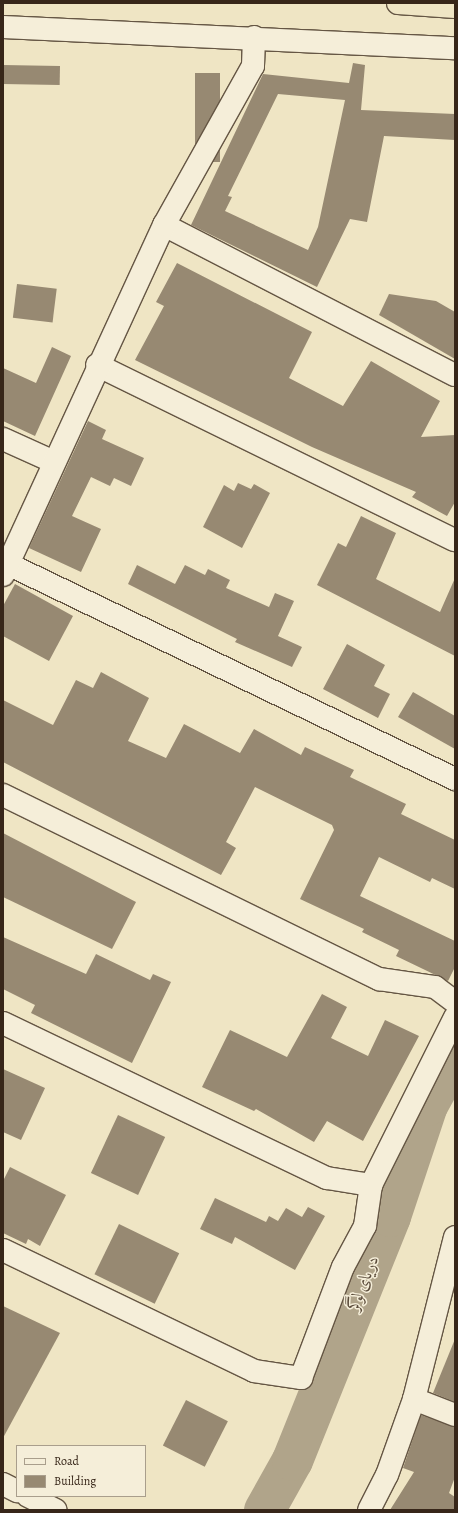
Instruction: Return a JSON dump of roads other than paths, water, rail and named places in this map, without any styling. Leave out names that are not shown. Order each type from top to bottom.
[{"type":"highway","points":[[398,3],[455,7]]},
{"type":"street","points":[[3,27],[254,37],[455,48]]},
{"type":"street","points":[[254,37],[252,66],[164,225],[98,365],[6,569],[455,779]]},
{"type":"street","points":[[164,225],[455,375]]},
{"type":"street","points":[[98,365],[455,540]]},
{"type":"street","points":[[3,439],[54,462]]},
{"type":"street","points":[[3,795],[379,979],[435,987],[455,1002]]},
{"type":"street","points":[[3,1250],[254,1371],[301,1378],[343,1267],[365,1226],[371,1185],[455,1017]]},
{"type":"street","points":[[3,1023],[327,1178],[371,1185]]},
{"type":"street","points":[[369,1510],[387,1475],[414,1400],[455,1237]]},
{"type":"street","points":[[414,1400],[455,1414]]},
{"type":"street","points":[[3,1484],[16,1490]]},
{"type":"street","points":[[30,1497],[56,1510]]},
{"type":"waterway","name":"دریای لوگر","points":[[264,1510],[292,1460],[390,1216],[427,1105],[455,1054]]}]
